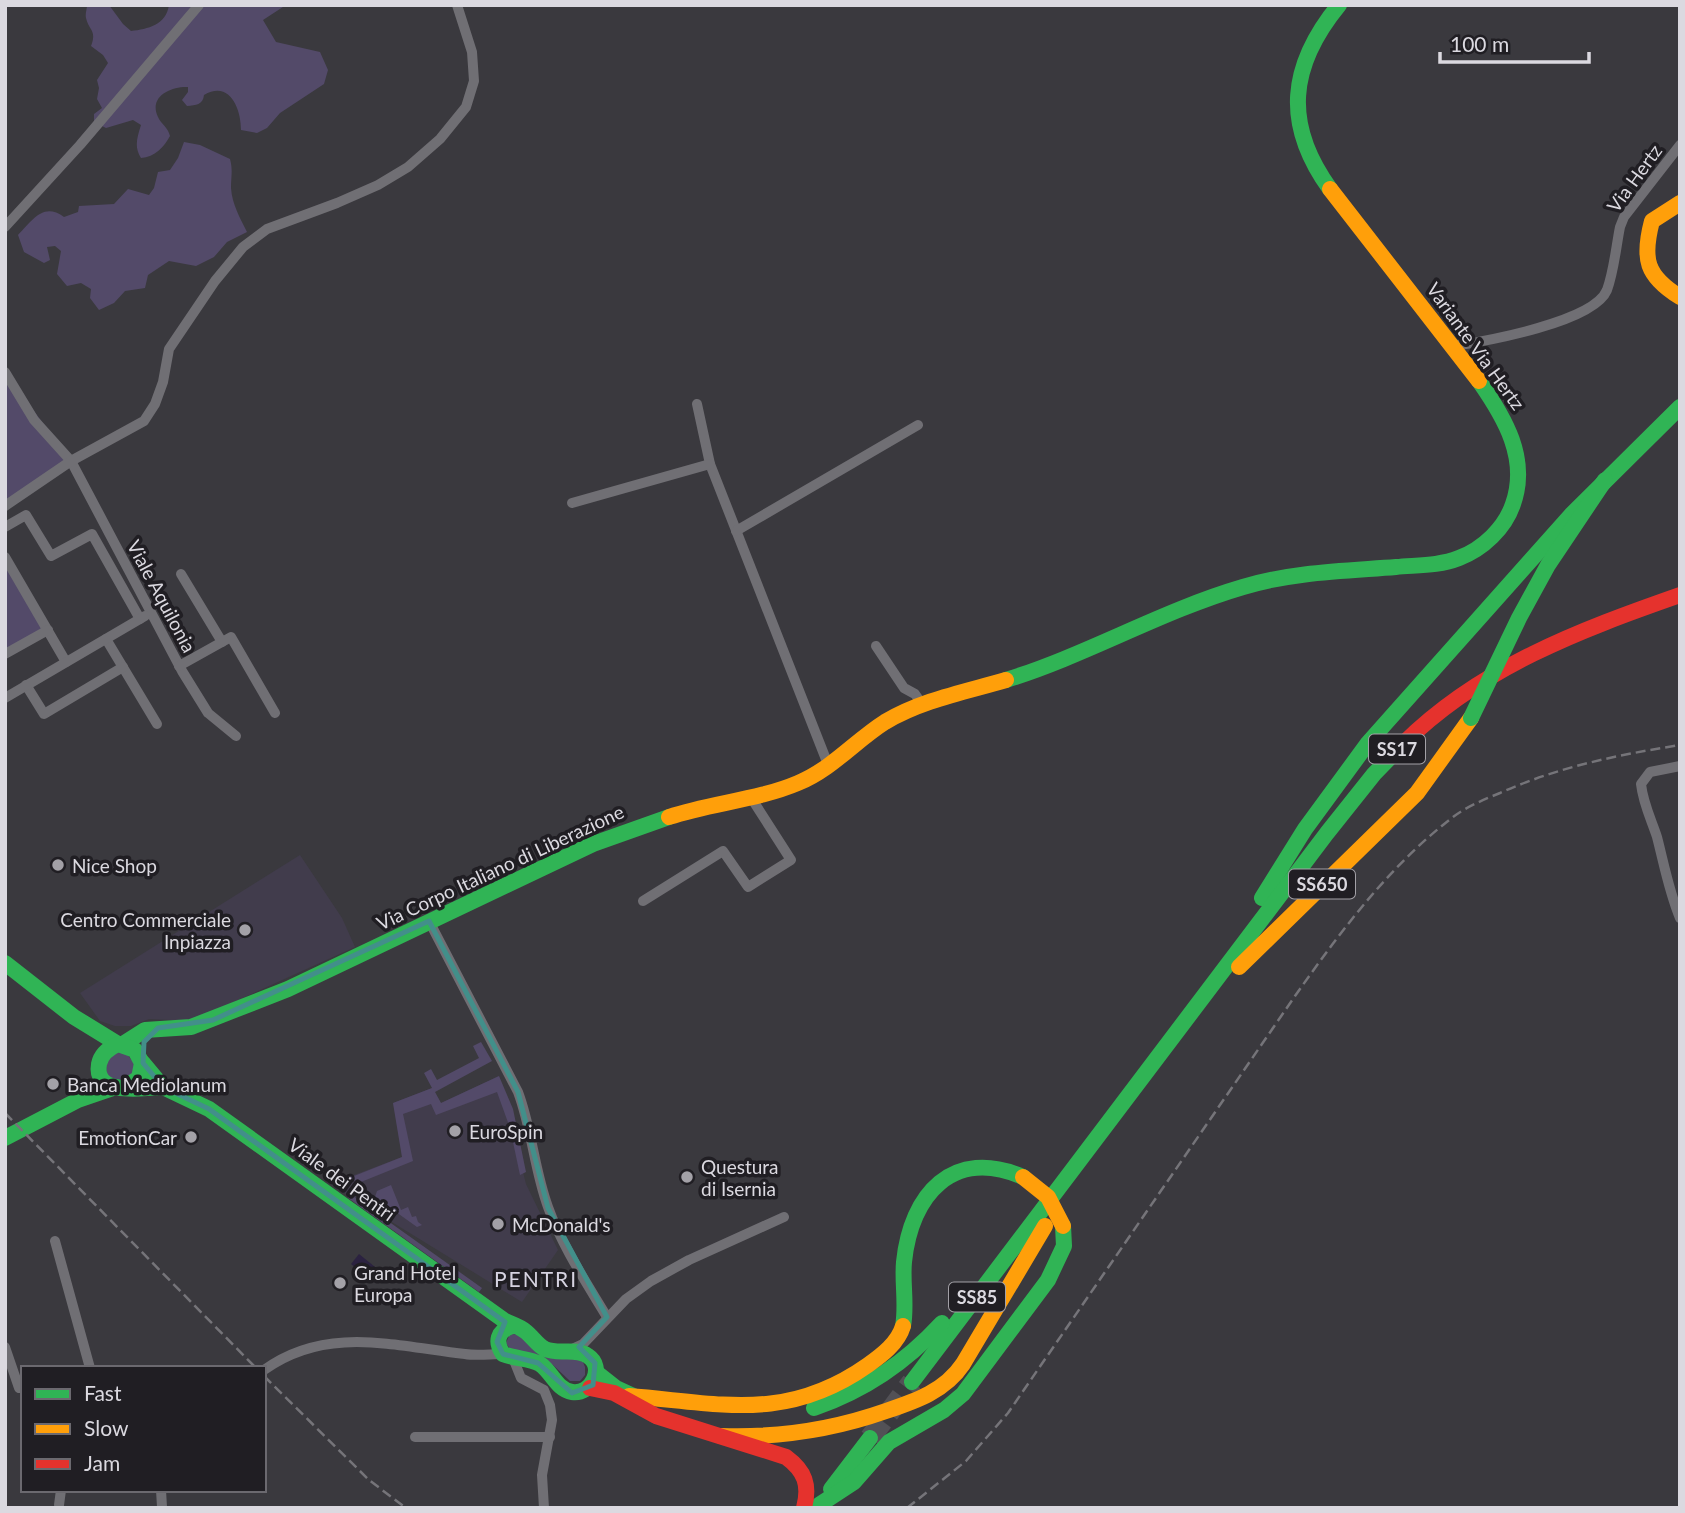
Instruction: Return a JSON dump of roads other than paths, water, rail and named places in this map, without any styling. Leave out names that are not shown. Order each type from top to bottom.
[{"type":"main road","name":"Variante Via Hertz","points":[[1246,586],[1305,575],[1455,560],[1488,542],[1499,530],[1515,503],[1520,485],[1516,450],[1508,425],[1461,345],[1317,171],[1307,148],[1299,124],[1298,77],[1312,39],[1339,5]]},
{"type":"main road","points":[[1680,203],[1652,220],[1645,244],[1649,269],[1658,284],[1680,297]]},
{"type":"main road","name":"SS650","points":[[1197,1004],[1305,829],[1368,743],[1571,515],[1680,407]]},
{"type":"main road","name":"SS650","points":[[1167,1044],[1188,1032],[1229,977],[1417,793],[1471,718],[1542,576],[1605,481]]},
{"type":"main road","name":"Via Corpo Italiano di Liberazione","points":[[121,1044],[145,1030],[191,1027],[214,1020],[288,989],[593,844],[646,824],[795,785],[828,767],[892,718],[922,704],[1038,670],[1157,619],[1246,586]]},
{"type":"main road","name":"SS17","points":[[1066,1179],[1197,1004],[1390,756],[1428,720],[1457,698],[1519,659],[1611,619],[1680,596]]},
{"type":"main road","points":[[5,963],[103,1036],[135,1048],[142,1059]]},
{"type":"main road","points":[[82,1022],[93,1039],[105,1081],[120,1088],[139,1080],[144,1042],[158,1028]]},
{"type":"main road","points":[[78,1100],[90,1086],[106,1050],[121,1044]]},
{"type":"main road","name":"Viale dei Pentri","points":[[142,1059],[163,1087]]},
{"type":"main road","name":"Viale dei Pentri","points":[[5,1138],[78,1100],[120,1088],[163,1087],[209,1109],[492,1312],[505,1342],[519,1327],[536,1343],[550,1350],[587,1355],[593,1373]]},
{"type":"main road","points":[[721,1436],[761,1438],[825,1431],[908,1404],[947,1383],[972,1350],[1010,1283],[1066,1196],[1088,1151]]},
{"type":"main road","points":[[629,1396],[727,1406],[760,1405],[790,1401],[833,1388],[855,1375],[896,1342],[905,1325],[903,1278],[906,1247],[918,1209],[934,1188],[969,1166],[992,1165],[1023,1177],[1048,1197],[1063,1226],[1064,1246],[1048,1280],[962,1394],[944,1410],[889,1442],[854,1482],[813,1507]]},
{"type":"main road","name":"SS85","points":[[912,1382],[1066,1179]]},
{"type":"main road","points":[[593,1373],[629,1396],[683,1413],[730,1418],[793,1413],[841,1400],[871,1385],[930,1337],[965,1297],[1008,1239],[1041,1212]]},
{"type":"main road","points":[[505,1342],[538,1363],[562,1388],[572,1393],[583,1392],[593,1373]]},
{"type":"main road","points":[[593,1373],[614,1393],[656,1416],[769,1449],[786,1457],[798,1465],[805,1475],[813,1507]]},
{"type":"main road","points":[[813,1507],[870,1438]]},
{"type":"street","points":[[5,227],[80,145],[199,5]]},
{"type":"street","points":[[5,506],[71,461],[144,421],[155,404],[163,382],[169,349],[215,281],[243,247],[267,229],[378,185],[408,167],[449,128],[466,107],[474,81],[472,52],[457,5]]},
{"type":"street","name":"Via Hertz","points":[[1461,345],[1542,328],[1598,302],[1606,292],[1620,227],[1625,217],[1680,145]]},
{"type":"street","name":"Viale Aquilonia","points":[[5,372],[34,421],[71,461],[179,666],[208,713],[236,736]]},
{"type":"street","points":[[696,404],[710,464],[828,767]]},
{"type":"street","points":[[736,531],[918,425]]},
{"type":"street","points":[[572,503],[710,464]]},
{"type":"street","points":[[5,527],[26,514],[51,556],[92,534],[140,619]]},
{"type":"street","points":[[5,557],[66,662]]},
{"type":"street","points":[[181,573],[222,642]]},
{"type":"street","points":[[5,698],[152,611]]},
{"type":"street","points":[[5,654],[48,630]]},
{"type":"street","points":[[179,666],[231,637],[275,713]]},
{"type":"street","points":[[106,639],[157,724]]},
{"type":"street","points":[[876,646],[904,688],[915,694],[922,704]]},
{"type":"street","points":[[26,685],[44,714],[123,667]]},
{"type":"street","points":[[1680,766],[1650,772],[1641,784],[1643,800],[1680,918]]},
{"type":"street","points":[[643,901],[723,851],[748,887],[791,860],[750,796]]},
{"type":"street","points":[[429,921],[518,1091],[534,1163],[548,1208],[607,1317]]},
{"type":"street","points":[[570,1351],[591,1336],[626,1299],[659,1277],[784,1217]]},
{"type":"street","points":[[54,1241],[89,1366]]},
{"type":"street","points":[[591,1336],[589,1347],[593,1373]]},
{"type":"street","points":[[266,1369],[279,1359],[325,1344],[364,1342],[479,1354],[505,1342],[521,1378],[544,1390],[548,1396],[552,1420],[542,1475],[544,1508]]},
{"type":"street","points":[[5,1346],[21,1388],[5,1389]]},
{"type":"street","points":[[533,1384],[531,1372],[538,1363]]},
{"type":"street","points":[[415,1437],[550,1437]]},
{"type":"street","points":[[59,1505],[61,1492]]},
{"type":"tunnel","points":[[870,1438],[912,1382]]},
{"type":"railway","points":[[907,1508],[966,1461],[1008,1413],[1312,972],[1367,900],[1408,856],[1458,813],[1522,784],[1588,763],[1680,745]]},
{"type":"railway","points":[[5,1113],[254,1366]]},
{"type":"railway","points":[[266,1378],[369,1480],[406,1508]]},
{"type":"place","name":"Nice Shop","points":[[58,865]]},
{"type":"place","name":"Centro Commerciale Inpiazza","points":[[245,930]]},
{"type":"place","name":"Banca Mediolanum","points":[[53,1084]]},
{"type":"place","name":"EuroSpin","points":[[455,1131]]},
{"type":"place","name":"EmotionCar","points":[[191,1137]]},
{"type":"place","name":"Questura di Isernia","points":[[687,1177]]},
{"type":"place","name":"McDonald's","points":[[498,1224]]},
{"type":"place","name":"Grand Hotel Europa","points":[[340,1283]]},
{"type":"district","name":"PENTRI","points":[[536,1278]]}]
